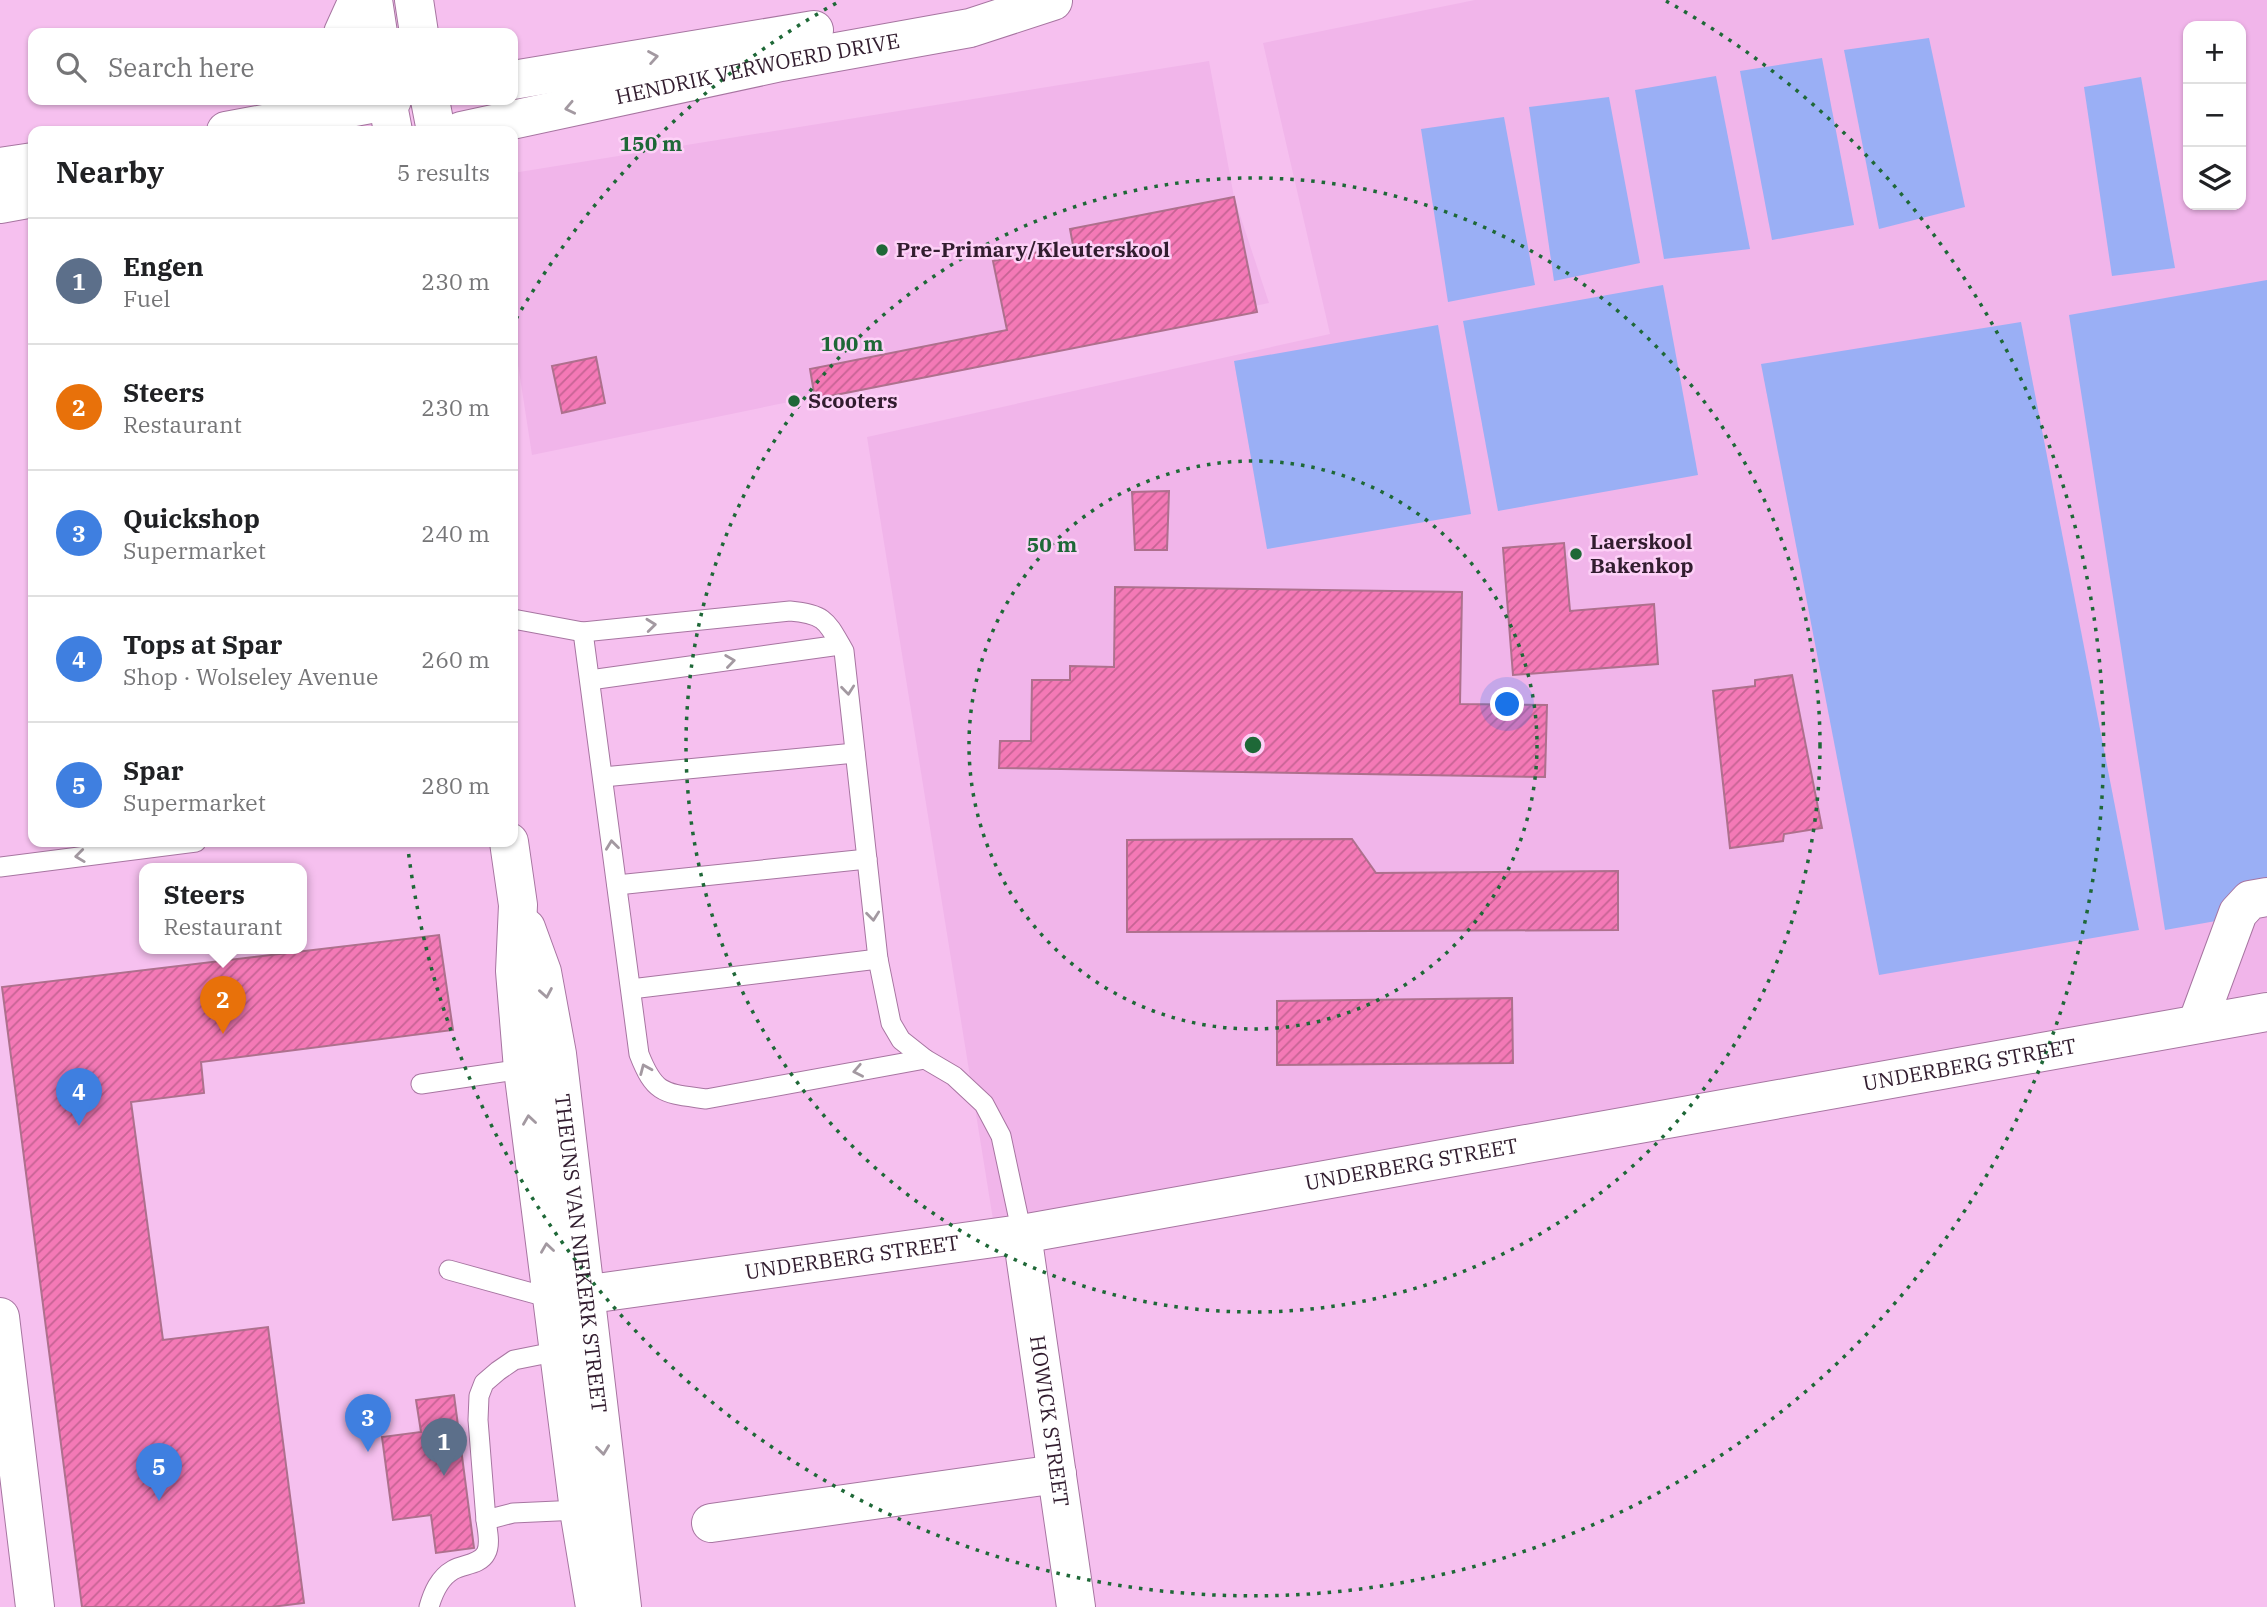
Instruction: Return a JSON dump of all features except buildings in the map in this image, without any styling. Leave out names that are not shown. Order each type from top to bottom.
[{"type":"street","points":[[346,28],[358,0]]},
{"type":"street","points":[[373,0],[377,28]]},
{"type":"street","points":[[414,0],[418,28]]},
{"type":"street","name":"HENDRIK VERWOERD DRIVE","points":[[518,79],[922,14],[981,6],[1056,1]]},
{"type":"street","name":"HENDRIK VERWOERD DRIVE","points":[[484,126],[780,62],[970,28],[1056,1]]},
{"type":"street","points":[[216,126],[264,105]]},
{"type":"street","points":[[252,126],[363,105]]},
{"type":"street","points":[[390,105],[392,126]]},
{"type":"street","points":[[431,105],[435,126]]},
{"type":"street","points":[[0,167],[28,163]]},
{"type":"street","points":[[0,204],[28,199]]},
{"type":"street","name":"THEUNS VAN NIEKERK STREET","points":[[510,847],[518,905],[515,971],[523,1069],[569,1296],[622,1607]]},
{"type":"street","points":[[2197,1024],[2238,913],[2250,900],[2267,897]]},
{"type":"street","name":"THEUNS VAN NIEKERK STREET","points":[[518,905],[542,972],[557,1054],[569,1296],[559,1351],[579,1510],[595,1607]]},
{"type":"street","name":"UNDERBERG STREET","points":[[569,1296],[1022,1234],[2267,1012]]},
{"type":"street","name":"HOWICK STREET","points":[[1022,1234],[1076,1607]]},
{"type":"street","points":[[0,1317],[35,1607]]},
{"type":"street","points":[[711,1523],[1057,1474]]},
{"type":"lane","points":[[518,620],[583,632],[790,611],[812,612],[830,624],[844,651],[878,959],[891,1023],[901,1040],[925,1059],[954,1076],[984,1104],[1000,1136],[1022,1234]]},
{"type":"lane","points":[[583,632],[639,1054],[649,1080],[670,1094],[706,1099],[925,1059]]},
{"type":"lane","points":[[590,680],[840,645]]},
{"type":"lane","points":[[603,777],[855,752]]},
{"type":"lane","points":[[0,867],[157,847]]},
{"type":"lane","points":[[617,885],[867,859]]},
{"type":"lane","points":[[631,989],[878,959]]},
{"type":"lane","points":[[421,1084],[523,1069]]},
{"type":"lane","points":[[449,1270],[569,1296]]},
{"type":"lane","points":[[429,1607],[442,1579],[453,1570],[480,1560],[488,1550],[478,1420],[479,1396],[484,1383],[514,1360],[559,1351]]},
{"type":"lane","points":[[486,1520],[513,1513],[579,1510]]},
{"type":"shaded area","name":"Laerskool Bakenkop","points":[[1475,0],[2267,0],[2267,991],[995,1232],[867,437],[1330,334],[1263,43]]},
{"type":"shaded area","points":[[1929,38],[1965,207],[1879,229],[1844,50]]},
{"type":"shaded area","points":[[1822,58],[1854,225],[1772,240],[1740,71]]},
{"type":"shaded area","name":"Pre-Primary/Kleuterskool","points":[[1209,61],[1234,197],[1269,303],[532,455],[518,364],[518,172]]},
{"type":"shaded area","points":[[1716,76],[1750,249],[1664,259],[1635,90]]},
{"type":"shaded area","points":[[2141,77],[2175,268],[2112,276],[2084,87]]},
{"type":"shaded area","points":[[1609,97],[1640,263],[1554,281],[1529,107]]},
{"type":"shaded area","points":[[1504,117],[1535,285],[1448,302],[1421,129]]},
{"type":"shaded area","points":[[2267,280],[2267,912],[2165,930],[2069,315]]},
{"type":"shaded area","points":[[1663,285],[1698,475],[1498,511],[1463,321]]},
{"type":"shaded area","points":[[2021,322],[2139,930],[1879,975],[1761,364]]},
{"type":"shaded area","points":[[1438,325],[1471,514],[1267,549],[1234,361]]},
{"type":"place","name":"Pre-Primary/Kleuterskool","points":[[882,250]]},
{"type":"place","name":"Scooters","points":[[794,401]]},
{"type":"place","name":"Laerskool Bakenkop","points":[[1576,554]]},
{"type":"place","name":"Steers","points":[[223,1034]]},
{"type":"place","name":"Tops at Spar","points":[[79,1126]]},
{"type":"place","name":"Quickshop","points":[[368,1452]]},
{"type":"place","name":"Engen","points":[[444,1476]]},
{"type":"place","name":"Spar","points":[[159,1501]]}]
